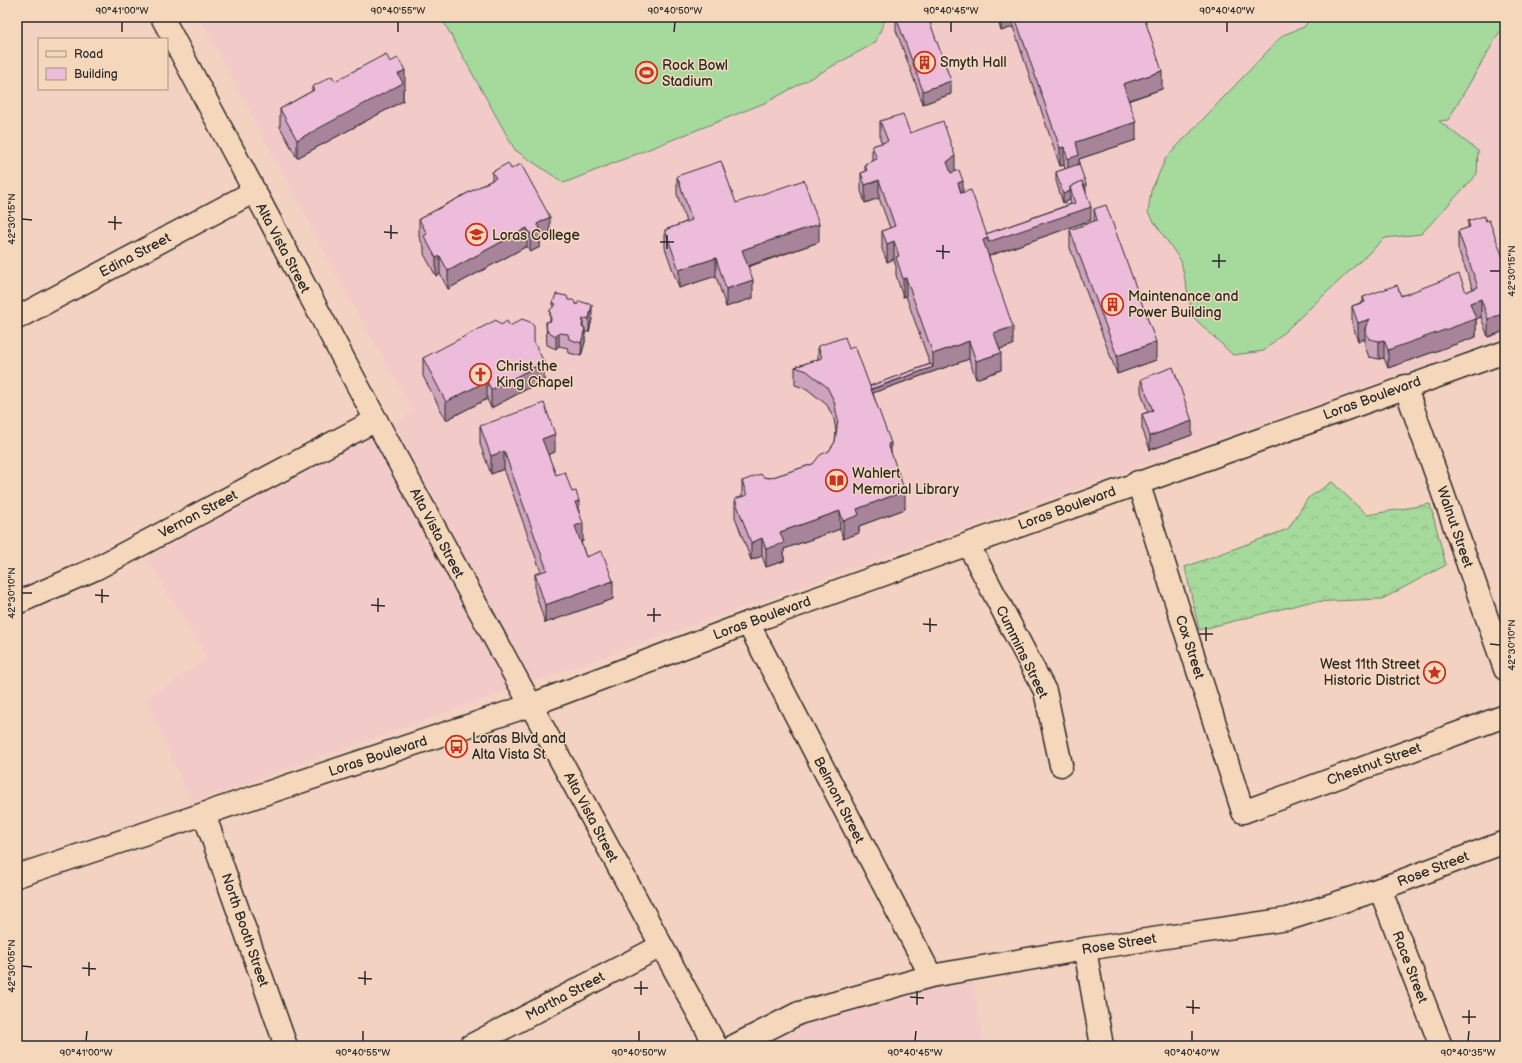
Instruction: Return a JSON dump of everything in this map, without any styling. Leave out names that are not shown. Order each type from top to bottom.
[{"type":"street","name":"Alta Vista Street","points":[[162,17],[253,192],[716,1046]]},
{"type":"street","name":"Edina Street","points":[[17,318],[253,192]]},
{"type":"street","name":"Loras Boulevard","points":[[17,876],[531,705],[748,623],[1405,386],[1505,352]]},
{"type":"street","name":"Walnut Street","points":[[1405,386],[1505,669]]},
{"type":"street","name":"Vernon Street","points":[[17,603],[95,569],[376,420]]},
{"type":"street","name":"Cox Street","points":[[1138,482],[1243,812]]},
{"type":"street","name":"Cummins Street","points":[[968,544],[1045,692],[1061,765]]},
{"type":"street","name":"Belmont Street","points":[[748,623],[931,976]]},
{"type":"street","name":"Chestnut Street","points":[[1243,812],[1505,716]]},
{"type":"street","name":"North Booth Street","points":[[204,814],[286,1046]]},
{"type":"street","name":"Rose Street","points":[[734,1046],[799,1013],[931,976],[1085,949],[1288,919],[1380,889],[1505,842]]},
{"type":"street","name":"Race Street","points":[[1380,889],[1441,1046]]},
{"type":"street","name":"Martha Street","points":[[470,1046],[661,946]]},
{"type":"street","points":[[1085,949],[1102,1046]]},
{"type":"shaded area","name":"Loras College","points":[[199,17],[1505,17],[1505,338],[191,803],[146,699],[207,658],[146,558],[413,412],[354,308]]},
{"type":"shaded area","points":[[973,978],[984,1046],[749,1046],[826,1016]]},
{"type":"green space","name":"Rock Bowl Stadium","points":[[441,17],[886,17],[875,43],[767,102],[564,183],[515,150]]},
{"type":"green space","points":[[1311,17],[1505,17],[1505,23],[1448,120],[1439,121],[1478,151],[1477,174],[1421,234],[1385,238],[1264,351],[1233,355],[1193,317],[1181,261],[1148,213],[1151,191],[1166,158],[1283,35],[1304,27]]},
{"type":"green space","points":[[1332,482],[1367,515],[1430,504],[1446,565],[1382,599],[1309,602],[1199,630],[1185,567],[1288,529],[1308,498]]},
{"type":"building","name":"Smyth Hall","points":[[896,17],[928,17],[951,81],[923,91]]},
{"type":"building","points":[[1015,17],[1144,17],[1162,71],[1123,84],[1136,122],[1076,142],[1079,155],[1068,159],[1064,147],[1060,148]]},
{"type":"building","points":[[386,54],[390,62],[398,58],[405,70],[398,74],[403,83],[297,140],[280,109],[314,90],[312,87],[332,76],[335,81]]},
{"type":"building","points":[[903,114],[910,133],[943,121],[955,156],[947,162],[951,173],[959,170],[963,181],[958,183],[961,193],[971,190],[988,238],[983,240],[1013,327],[994,333],[1001,353],[976,361],[969,341],[933,354],[906,278],[903,279],[896,257],[899,256],[894,241],[887,244],[882,231],[895,226],[879,180],[865,185],[861,173],[867,171],[865,164],[877,159],[872,146],[888,141],[880,121]]},
{"type":"building","points":[[721,161],[736,203],[804,180],[819,224],[742,250],[753,280],[726,289],[716,258],[679,270],[665,230],[692,220],[677,176]]},
{"type":"building","points":[[508,163],[511,169],[521,164],[550,217],[537,224],[540,229],[530,234],[527,228],[448,271],[440,256],[436,258],[424,236],[427,234],[419,219],[496,178],[492,172]]},
{"type":"building","points":[[1079,164],[1086,184],[1084,186],[1082,181],[1070,187],[1070,191],[1063,194],[1056,172]]},
{"type":"building","points":[[1082,181],[1091,207],[988,242],[986,234],[1075,203],[1070,187]]},
{"type":"building","name":"Maintenance and Power Building","points":[[1106,205],[1156,342],[1117,356],[1070,230],[1097,220],[1094,209]]},
{"type":"building","points":[[1484,216],[1486,221],[1489,220],[1505,263],[1505,313],[1488,319],[1481,299],[1470,303],[1476,319],[1388,350],[1384,340],[1379,341],[1369,339],[1365,328],[1370,319],[1358,323],[1352,306],[1365,302],[1363,297],[1397,285],[1401,296],[1459,274],[1466,292],[1478,287],[1458,231],[1470,227],[1468,221]]},
{"type":"building","points":[[556,294],[567,296],[568,300],[573,300],[577,305],[579,301],[592,305],[589,318],[583,319],[582,327],[585,328],[581,343],[569,339],[568,334],[559,333],[556,336],[547,331],[546,322],[551,321],[550,310],[556,304],[553,303]]},
{"type":"building","points":[[522,319],[530,322],[534,326],[534,342],[544,362],[491,390],[487,381],[446,402],[423,358],[496,320],[501,325],[507,321],[510,326]]},
{"type":"building","points":[[845,337],[849,349],[855,346],[891,443],[888,444],[905,491],[857,509],[859,515],[843,521],[840,511],[780,532],[784,543],[766,549],[762,538],[751,543],[735,499],[747,495],[742,481],[761,474],[763,477],[770,478],[813,464],[820,455],[829,451],[835,442],[838,420],[834,401],[827,387],[807,371],[795,367],[822,358],[818,346]]},
{"type":"building","points":[[931,364],[933,367],[871,389],[870,386]]},
{"type":"building","points":[[1173,367],[1192,421],[1150,436],[1142,414],[1153,411],[1141,379]]},
{"type":"building","points":[[544,403],[555,434],[542,439],[556,475],[565,472],[572,492],[576,491],[579,501],[575,502],[583,523],[575,526],[586,557],[602,551],[613,581],[545,605],[535,574],[547,570],[504,451],[491,456],[480,426]]},
{"type":"place","name":"Smyth Hall","points":[[924,62]]},
{"type":"place","name":"Rock Bowl Stadium","points":[[646,73]]},
{"type":"place","name":"Loras College","points":[[476,235]]},
{"type":"place","name":"Maintenance and Power Building","points":[[1113,304]]},
{"type":"place","name":"Christ the King Chapel","points":[[480,374]]},
{"type":"place","name":"Wahlert Memorial Library","points":[[836,481]]},
{"type":"place","name":"West 11th Street Historic District","points":[[1435,672]]},
{"type":"place","name":"Loras Blvd and Alta Vista St","points":[[456,746]]}]
